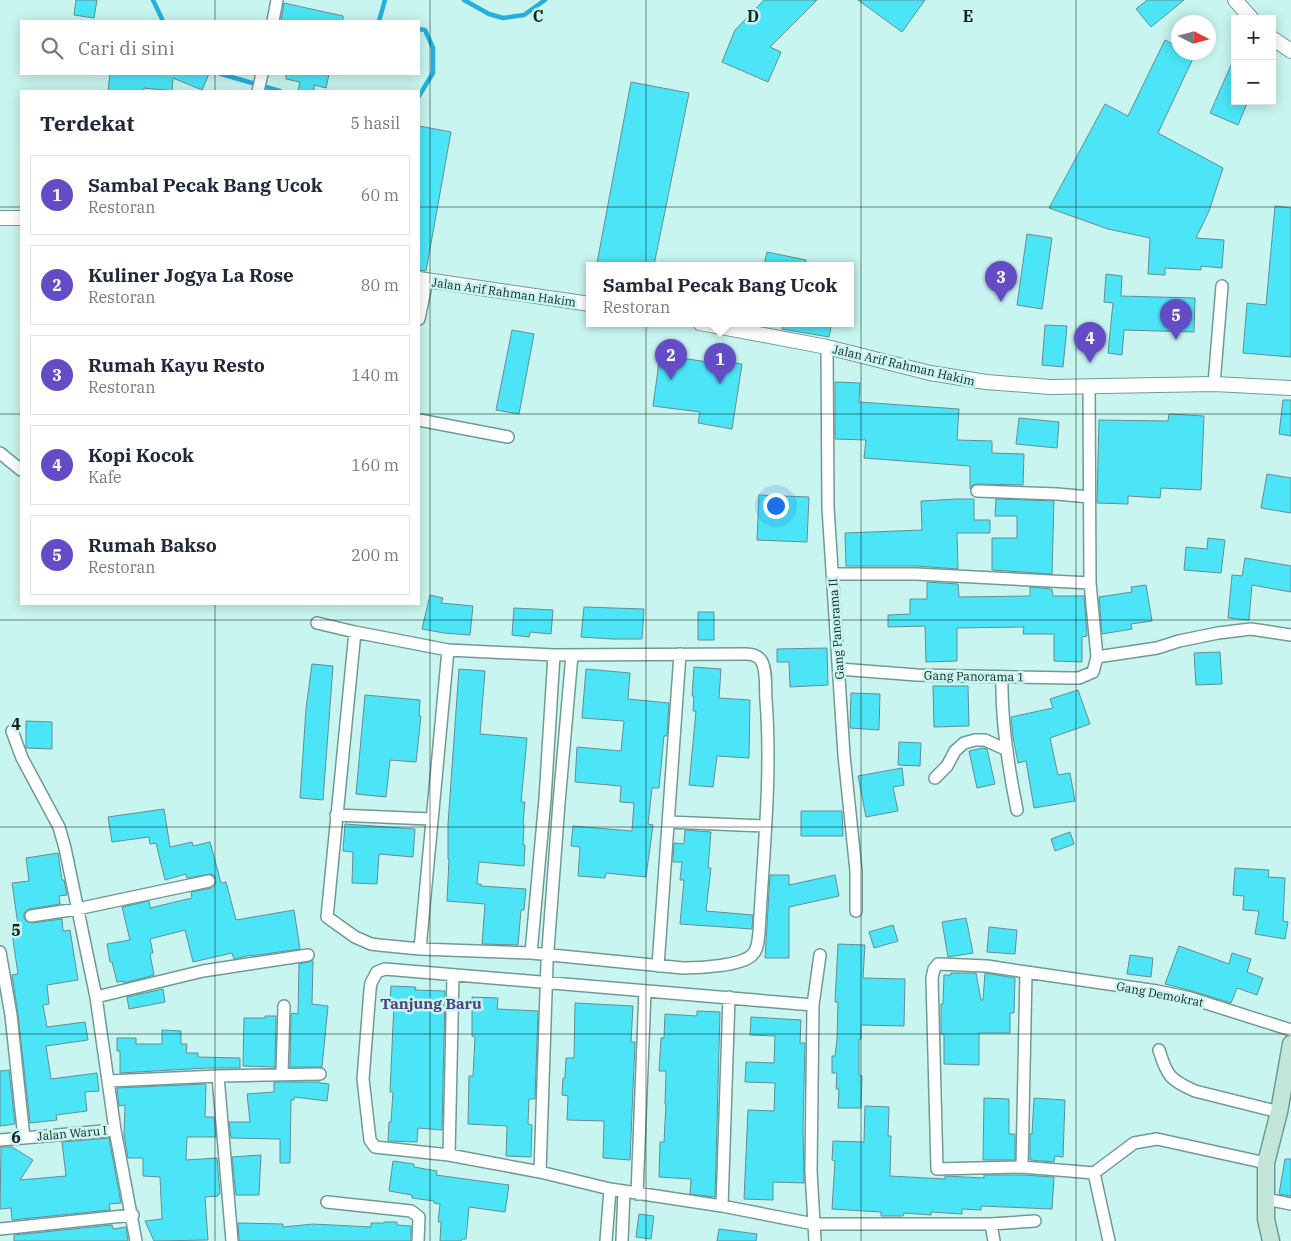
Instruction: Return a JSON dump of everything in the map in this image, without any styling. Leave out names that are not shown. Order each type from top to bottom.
[{"type":"main road","points":[[1271,1241],[1266,1219],[1266,1163],[1279,1112],[1291,1044]]},
{"type":"street","points":[[273,20],[277,0]]},
{"type":"street","points":[[1234,0],[1248,15]]},
{"type":"street","points":[[1276,41],[1291,51]]},
{"type":"street","points":[[0,218],[20,218]]},
{"type":"street","points":[[420,309],[423,280]]},
{"type":"street","name":"Jalan Arif Rahman Hakim","points":[[423,280],[586,303]]},
{"type":"street","points":[[1214,384],[1222,286]]},
{"type":"street","name":"Jalan Arif Rahman Hakim","points":[[721,327],[827,347],[930,373],[986,382],[1050,387],[1214,384],[1291,388]]},
{"type":"street","name":"Gang Panorama II","points":[[827,347],[828,508],[844,755],[856,871],[856,911]]},
{"type":"street","points":[[1089,387],[1090,583],[1097,657],[1157,648],[1218,633],[1250,629],[1291,635]]},
{"type":"street","points":[[420,420],[508,437]]},
{"type":"street","points":[[0,453],[20,469]]},
{"type":"street","points":[[977,491],[1089,497]]},
{"type":"street","points":[[832,574],[916,574],[1090,583]]},
{"type":"street","points":[[317,623],[448,650],[554,655],[752,654],[762,661],[767,714],[768,754],[759,933],[753,955],[729,964],[704,968],[547,959],[530,953],[420,950],[371,944],[355,937],[327,917],[355,632]]},
{"type":"street","points":[[420,950],[448,650]]},
{"type":"street","points":[[658,966],[680,654]]},
{"type":"street","points":[[530,953],[545,799],[554,655]]},
{"type":"street","points":[[540,1172],[547,959],[558,802],[572,655]]},
{"type":"street","name":"Gang Panorama 1","points":[[839,669],[917,675],[1078,678],[1092,672],[1097,657]]},
{"type":"street","points":[[1002,677],[1006,750],[1017,810]]},
{"type":"street","points":[[12,731],[22,758],[59,827],[65,848],[76,909],[96,997],[115,1130],[133,1215],[136,1241]]},
{"type":"street","points":[[935,778],[947,766],[955,751],[964,743],[985,740],[1006,750]]},
{"type":"street","points":[[336,815],[431,819]]},
{"type":"street","points":[[668,822],[765,826]]},
{"type":"street","points":[[31,916],[76,909],[209,881]]},
{"type":"street","points":[[0,952],[6,1015],[24,1138]]},
{"type":"street","points":[[96,997],[203,971],[308,955]]},
{"type":"street","points":[[814,1241],[811,1171],[813,1005],[820,955]]},
{"type":"street","name":"Gang Demokrat","points":[[1022,1166],[937,1169],[932,978],[934,969],[941,964],[987,966],[1190,998],[1291,1030]]},
{"type":"street","points":[[813,1005],[645,991],[546,980],[385,969],[376,972],[370,990],[363,1079],[370,1140],[375,1147],[449,1155],[540,1172],[610,1189],[722,1206],[814,1224],[991,1224],[1035,1221]]},
{"type":"street","points":[[1026,972],[1022,1166],[1094,1173],[1134,1143],[1157,1139],[1266,1163]]},
{"type":"street","points":[[449,1155],[453,975]]},
{"type":"street","points":[[637,1194],[645,991]]},
{"type":"street","points":[[722,1206],[729,997]]},
{"type":"street","points":[[282,1074],[284,1006]]},
{"type":"street","points":[[1160,1050],[1166,1070],[1174,1080],[1185,1086],[1195,1091],[1279,1112]]},
{"type":"street","points":[[109,1081],[320,1074]]},
{"type":"street","points":[[218,1076],[232,1241]]},
{"type":"street","name":"Jalan Waru I","points":[[0,1140],[115,1130]]},
{"type":"street","points":[[1094,1173],[1109,1241]]},
{"type":"street","points":[[606,1241],[610,1189]]},
{"type":"street","points":[[622,1241],[624,1191]]},
{"type":"street","points":[[1266,1199],[1291,1204]]},
{"type":"street","points":[[327,1202],[411,1211],[418,1217],[418,1241]]},
{"type":"street","points":[[0,1229],[133,1215]]},
{"type":"street","points":[[991,1224],[994,1241]]},
{"type":"building","points":[[76,0],[97,0],[94,18],[74,15]]},
{"type":"building","points":[[764,0],[817,0],[770,47],[781,52],[768,82],[722,62],[735,30]]},
{"type":"building","points":[[858,0],[925,0],[902,32]]},
{"type":"building","points":[[1147,0],[1184,0],[1151,27],[1136,9]]},
{"type":"building","points":[[284,3],[343,16],[343,20],[281,20]]},
{"type":"building","points":[[1165,40],[1171,43],[1171,60],[1192,60],[1158,133],[1223,168],[1209,211],[1196,238],[1224,240],[1222,268],[1201,266],[1201,270],[1165,268],[1165,275],[1148,274],[1150,238],[1108,229],[1049,208],[1105,104],[1128,116]]},
{"type":"building","points":[[1231,65],[1231,105],[1246,105],[1238,125],[1210,113]]},
{"type":"building","points":[[110,75],[209,75],[202,90],[173,78],[172,90],[144,88],[144,90],[108,90]]},
{"type":"building","points":[[286,75],[329,75],[326,88],[314,85],[314,90],[298,90],[300,82],[286,79]]},
{"type":"building","points":[[631,82],[689,93],[655,262],[597,262]]},
{"type":"building","points":[[420,126],[451,132],[426,271],[420,270]]},
{"type":"building","points":[[1275,206],[1291,208],[1291,357],[1243,353],[1247,303],[1266,305]]},
{"type":"building","points":[[1027,234],[1052,238],[1042,309],[1017,305]]},
{"type":"building","points":[[767,252],[806,260],[806,262],[765,262]]},
{"type":"building","points":[[1106,274],[1122,276],[1121,296],[1195,298],[1194,332],[1124,330],[1122,355],[1108,353],[1113,303],[1104,302]]},
{"type":"building","points":[[1045,325],[1067,326],[1063,367],[1042,365]]},
{"type":"building","points":[[782,327],[831,327],[829,337],[782,329]]},
{"type":"building","points":[[512,330],[534,334],[519,414],[496,410]]},
{"type":"building","points":[[660,355],[708,362],[709,359],[742,364],[732,429],[698,423],[700,412],[653,406]]},
{"type":"building","points":[[835,382],[860,383],[859,402],[959,409],[957,440],[992,441],[992,453],[1024,454],[1023,485],[977,484],[973,485],[970,489],[970,466],[864,458],[866,440],[835,439]]},
{"type":"building","points":[[1283,400],[1291,400],[1291,436],[1279,434]]},
{"type":"building","points":[[1169,414],[1204,416],[1201,490],[1161,488],[1160,498],[1128,496],[1128,504],[1097,503],[1099,420],[1168,421]]},
{"type":"building","points":[[1019,418],[1059,422],[1057,448],[1016,444]]},
{"type":"building","points":[[1267,474],[1291,478],[1291,513],[1261,508]]},
{"type":"building","points":[[759,495],[809,497],[807,542],[757,540]]},
{"type":"building","points":[[974,499],[974,520],[990,520],[990,533],[957,533],[958,569],[916,566],[846,566],[845,533],[922,530],[921,501]]},
{"type":"building","points":[[996,499],[1054,501],[1052,574],[992,570],[992,538],[1017,538],[1017,516],[995,516]]},
{"type":"building","points":[[1208,538],[1225,540],[1221,573],[1184,570],[1186,547],[1207,549]]},
{"type":"building","points":[[1245,558],[1291,566],[1291,592],[1252,585],[1249,620],[1228,618],[1232,575],[1242,576]]},
{"type":"building","points":[[927,582],[958,584],[959,597],[1030,596],[1030,587],[1052,589],[1053,596],[1084,596],[1087,636],[1082,637],[1082,662],[1054,661],[1054,634],[1023,634],[1024,627],[957,628],[957,661],[926,662],[925,626],[888,627],[888,615],[910,614],[910,599],[927,599]]},
{"type":"building","points":[[1146,585],[1152,621],[1131,624],[1132,629],[1102,634],[1099,597],[1132,592],[1131,587]]},
{"type":"building","points":[[430,595],[443,598],[441,603],[473,606],[470,635],[422,629]]},
{"type":"building","points":[[584,607],[644,609],[642,639],[581,637]]},
{"type":"building","points":[[514,608],[553,610],[551,634],[530,632],[529,637],[512,635]]},
{"type":"building","points":[[698,612],[714,612],[714,640],[698,640]]},
{"type":"building","points":[[827,648],[828,685],[790,687],[789,662],[777,662],[777,649]]},
{"type":"building","points":[[1220,652],[1222,684],[1196,685],[1194,653]]},
{"type":"building","points":[[312,664],[333,666],[323,800],[300,798],[306,709]]},
{"type":"building","points":[[694,667],[721,669],[719,698],[750,700],[749,758],[717,756],[713,787],[689,785],[696,711],[693,711],[694,696],[692,696]]},
{"type":"building","points":[[459,669],[485,671],[480,734],[527,738],[521,802],[525,802],[523,824],[524,866],[479,862],[477,884],[481,884],[481,886],[526,889],[524,910],[521,910],[518,945],[482,944],[485,904],[447,901],[448,824]]},
{"type":"building","points":[[586,669],[630,673],[628,699],[669,703],[667,736],[664,736],[659,788],[652,788],[648,824],[653,825],[646,877],[606,873],[605,878],[578,876],[580,847],[571,846],[573,826],[632,831],[634,803],[620,802],[621,786],[575,782],[577,747],[621,751],[624,721],[582,718]]},
{"type":"building","points":[[933,686],[968,686],[969,726],[934,727]]},
{"type":"building","points":[[1078,690],[1090,724],[1050,738],[1058,775],[1070,773],[1075,801],[1034,808],[1026,761],[1018,763],[1011,717],[1053,708],[1050,699]]},
{"type":"building","points":[[851,693],[880,694],[879,730],[850,728]]},
{"type":"building","points":[[365,695],[420,700],[419,716],[421,716],[416,762],[390,760],[386,797],[356,794]]},
{"type":"building","points":[[26,721],[52,722],[52,749],[26,748]]},
{"type":"building","points":[[899,742],[921,743],[920,766],[898,765]]},
{"type":"building","points":[[987,749],[995,784],[977,788],[969,751]]},
{"type":"building","points":[[902,768],[904,785],[893,787],[898,811],[866,817],[858,776]]},
{"type":"building","points":[[164,809],[170,847],[192,842],[193,846],[210,842],[221,883],[226,882],[236,920],[294,910],[300,949],[234,959],[232,953],[193,962],[185,930],[150,939],[153,953],[150,954],[154,975],[124,983],[124,981],[117,982],[112,962],[110,962],[107,944],[130,940],[122,907],[149,901],[150,908],[192,898],[191,892],[211,888],[216,883],[215,876],[211,874],[187,878],[186,874],[165,880],[156,843],[150,844],[149,837],[112,842],[108,817]]},
{"type":"building","points":[[801,811],[842,811],[843,836],[801,836]]},
{"type":"building","points":[[345,824],[415,829],[413,857],[379,854],[377,884],[352,883],[353,852],[343,851]]},
{"type":"building","points":[[685,830],[711,832],[708,868],[711,868],[706,911],[753,915],[752,929],[680,924],[684,880],[680,880],[682,862],[673,862],[674,843],[684,844]]},
{"type":"building","points":[[1070,832],[1074,844],[1055,851],[1051,839]]},
{"type":"building","points":[[58,853],[62,880],[64,880],[67,895],[59,896],[60,904],[29,909],[24,913],[24,917],[26,921],[32,923],[62,919],[63,931],[70,930],[78,980],[47,985],[49,1004],[43,1005],[47,1027],[85,1022],[88,1040],[46,1046],[51,1079],[97,1073],[99,1091],[85,1092],[87,1111],[56,1115],[57,1120],[30,1123],[12,975],[18,974],[11,926],[18,925],[12,883],[29,881],[26,858]]},
{"type":"building","points":[[1235,868],[1269,870],[1268,877],[1285,878],[1283,921],[1288,922],[1285,939],[1255,934],[1259,911],[1243,910],[1244,896],[1233,895]]},
{"type":"building","points":[[770,875],[789,875],[789,885],[835,875],[839,896],[789,907],[789,958],[765,958]]},
{"type":"building","points":[[966,918],[973,953],[948,957],[942,922]]},
{"type":"building","points":[[893,925],[898,941],[874,948],[869,932]]},
{"type":"building","points":[[989,927],[1017,930],[1015,954],[987,952]]},
{"type":"building","points":[[838,944],[865,945],[863,978],[905,979],[904,1026],[861,1025],[859,1075],[862,1076],[861,1108],[838,1108],[839,1089],[836,1089],[837,1073],[832,1073],[832,1056],[835,1056],[837,1039],[838,1002],[835,1002]]},
{"type":"building","points":[[1179,946],[1229,964],[1232,953],[1251,959],[1247,972],[1263,978],[1257,995],[1237,988],[1231,1003],[1165,984]]},
{"type":"building","points":[[1130,955],[1153,958],[1151,977],[1127,974]]},
{"type":"building","points":[[313,961],[312,1004],[328,1006],[322,1067],[290,1067],[291,1016],[292,1013],[298,1014],[299,964]]},
{"type":"building","points":[[951,973],[976,973],[981,1000],[983,1000],[985,973],[1015,978],[1014,1013],[1010,1013],[1010,1033],[979,1033],[979,1065],[944,1064],[941,1004],[943,1004],[944,975],[951,975]]},
{"type":"building","points":[[391,986],[416,987],[415,990],[445,991],[442,1130],[418,1128],[417,1142],[388,1141],[393,1092],[390,1092],[394,1003],[390,1003]]},
{"type":"building","points":[[163,989],[165,1002],[129,1009],[127,997]]},
{"type":"building","points":[[472,997],[498,998],[497,1009],[538,1011],[535,1099],[529,1099],[528,1124],[532,1125],[531,1157],[506,1156],[507,1126],[468,1124],[469,1076],[473,1076],[475,1037],[472,1036]]},
{"type":"building","points":[[575,1003],[633,1006],[631,1042],[635,1042],[630,1160],[603,1158],[604,1121],[567,1120],[568,1096],[562,1095],[563,1078],[565,1078],[566,1058],[574,1058]]},
{"type":"building","points":[[697,1011],[720,1012],[715,1197],[690,1194],[691,1179],[659,1177],[660,1142],[664,1142],[666,1104],[666,1071],[659,1071],[661,1038],[664,1038],[665,1014],[697,1016]]},
{"type":"building","points":[[265,1016],[276,1016],[275,1067],[243,1066],[244,1018],[265,1018]]},
{"type":"building","points":[[751,1017],[801,1020],[800,1043],[805,1043],[804,1183],[773,1182],[773,1200],[744,1199],[748,1110],[774,1111],[775,1083],[745,1082],[746,1062],[774,1063],[775,1036],[750,1035]]},
{"type":"building","points":[[162,1030],[181,1031],[181,1044],[187,1044],[186,1053],[198,1053],[198,1057],[240,1058],[240,1068],[120,1073],[120,1051],[117,1051],[117,1038],[136,1038],[136,1044],[162,1044]]},
{"type":"building","points":[[9,1070],[15,1124],[0,1126],[0,1071]]},
{"type":"building","points":[[274,1082],[320,1082],[329,1084],[327,1101],[294,1097],[294,1100],[291,1100],[290,1163],[280,1163],[280,1139],[231,1138],[229,1122],[250,1122],[247,1094],[274,1092]]},
{"type":"building","points":[[206,1084],[205,1117],[214,1117],[216,1137],[187,1137],[186,1160],[217,1158],[220,1194],[218,1196],[205,1197],[208,1240],[154,1241],[145,1221],[162,1219],[160,1177],[143,1176],[143,1158],[128,1158],[124,1135],[125,1105],[119,1106],[117,1088]]},
{"type":"building","points":[[984,1098],[1009,1099],[1009,1134],[1015,1134],[1015,1160],[983,1160]]},
{"type":"building","points":[[1034,1098],[1065,1100],[1063,1157],[1055,1156],[1054,1162],[1030,1160],[1030,1134],[1032,1134]]},
{"type":"building","points":[[865,1106],[889,1107],[888,1136],[891,1136],[890,1176],[945,1179],[945,1176],[984,1178],[984,1175],[1054,1177],[1052,1209],[981,1206],[981,1210],[962,1209],[962,1214],[931,1212],[931,1215],[904,1213],[903,1216],[881,1216],[881,1212],[832,1209],[835,1161],[832,1160],[833,1141],[864,1142]]},
{"type":"building","points":[[109,1138],[121,1203],[109,1204],[110,1210],[12,1220],[11,1208],[0,1209],[1,1147],[12,1147],[33,1160],[20,1180],[66,1176],[62,1142]]},
{"type":"building","points":[[261,1155],[259,1195],[236,1195],[232,1157]]},
{"type":"building","points":[[1285,1159],[1291,1159],[1291,1196],[1279,1194]]},
{"type":"building","points":[[393,1161],[414,1164],[414,1167],[437,1171],[436,1175],[509,1185],[505,1212],[469,1207],[466,1239],[461,1241],[440,1241],[441,1222],[438,1222],[440,1204],[434,1203],[434,1201],[412,1198],[412,1195],[389,1191]]},
{"type":"building","points":[[639,1214],[654,1216],[651,1239],[636,1237]]},
{"type":"building","points":[[397,1222],[397,1225],[411,1226],[411,1241],[239,1241],[238,1223],[283,1224],[283,1227],[313,1224],[371,1227],[371,1223]]},
{"type":"building","points":[[112,1225],[113,1229],[126,1227],[128,1241],[14,1241],[14,1235]]},
{"type":"building","points":[[719,1229],[757,1234],[756,1241],[717,1241]]},
{"type":"waterway","points":[[153,0],[163,20]]},
{"type":"waterway","points":[[379,20],[385,0]]},
{"type":"waterway","points":[[464,0],[489,14],[503,18],[524,15],[545,0]]},
{"type":"waterway","points":[[420,29],[425,30],[433,48],[433,73],[420,94]]},
{"type":"waterway","points":[[224,75],[277,90]]},
{"type":"place","name":"Rumah Kayu Resto","points":[[1001,302]]},
{"type":"place","name":"Rumah Bakso","points":[[1176,340]]},
{"type":"place","name":"Kopi Kocok","points":[[1090,363]]},
{"type":"place","name":"Kuliner Jogya La Rose","points":[[671,380]]},
{"type":"place","name":"Sambal Pecak Bang Ucok","points":[[720,384]]},
{"type":"district","name":"Tanjung Baru","points":[[431,1003]]}]
